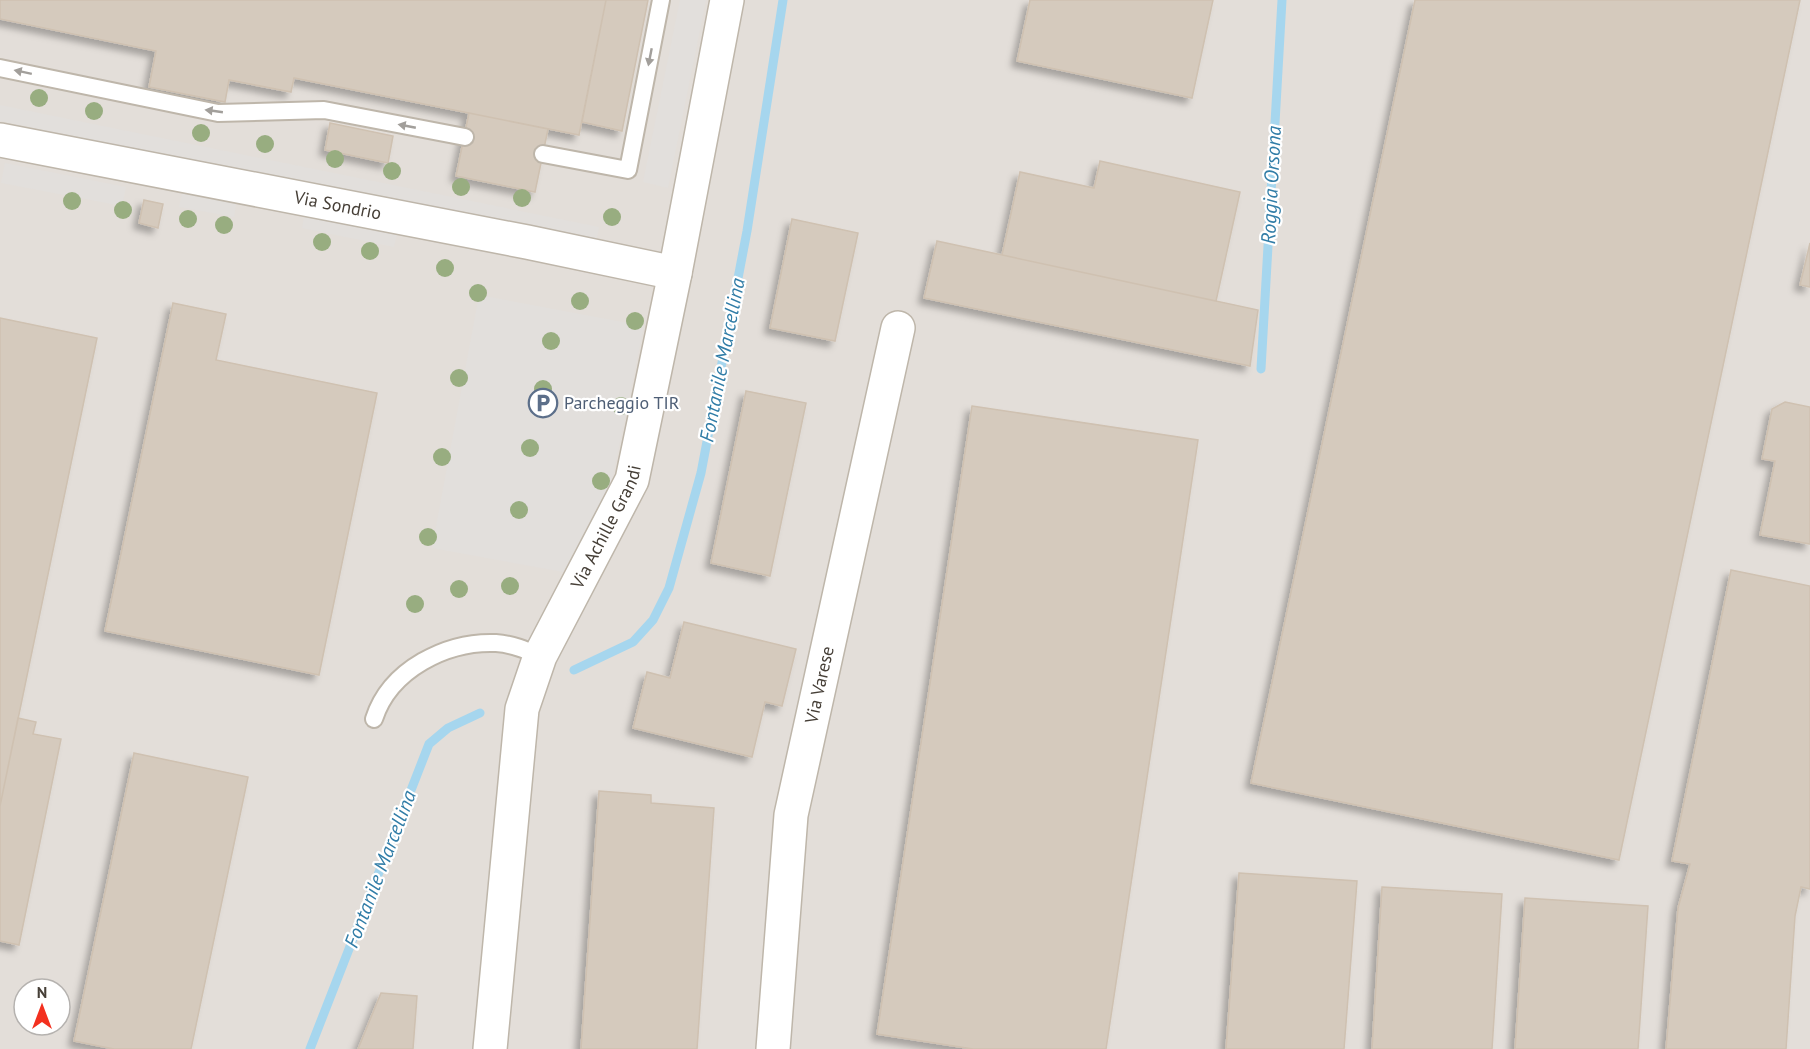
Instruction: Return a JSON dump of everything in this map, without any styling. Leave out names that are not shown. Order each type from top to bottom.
[{"type":"street","name":"Via Achille Grandi","points":[[490,1049],[522,709],[540,656],[632,480],[675,273],[727,0]]},
{"type":"street","name":"Via Sondrio","points":[[0,140],[527,242],[675,273]]},
{"type":"street","name":"Via Varese","points":[[773,1049],[791,815],[898,328]]},
{"type":"lane","points":[[543,154],[628,170],[661,0]]},
{"type":"lane","points":[[0,68],[218,113],[324,110],[465,137]]},
{"type":"lane","points":[[374,718],[382,700],[404,675],[418,664],[448,650],[464,645],[498,644],[514,646],[540,656]]},
{"type":"shaded area","points":[[0,0],[1810,0],[1810,1049],[0,1049]]},
{"type":"shaded area","points":[[680,0],[706,0],[668,188],[643,182]]},
{"type":"shaded area","points":[[0,105],[599,227],[596,243],[0,121]]},
{"type":"shaded area","points":[[5,163],[126,187],[122,206],[1,183]]},
{"type":"shaded area","points":[[183,188],[237,198],[234,217],[179,207]]},
{"type":"shaded area","points":[[305,211],[398,230],[394,247],[302,228]]},
{"type":"shaded area","name":"Parcheggio TIR","points":[[479,295],[644,326],[612,480],[563,572],[432,548]]},
{"type":"building","points":[[0,0],[606,0],[579,135],[294,78],[291,92],[229,80],[225,102],[149,87],[156,51],[0,19]]},
{"type":"building","points":[[606,0],[648,0],[622,131],[582,122]]},
{"type":"building","points":[[1030,0],[1213,0],[1192,98],[1017,61]]},
{"type":"building","points":[[1415,0],[1800,0],[1619,860],[1251,783]]},
{"type":"building","points":[[469,113],[548,129],[535,192],[456,176]]},
{"type":"building","points":[[330,123],[393,136],[388,163],[325,150]]},
{"type":"building","points":[[1100,161],[1240,192],[1216,301],[1002,255],[1020,172],[1094,188]]},
{"type":"building","points":[[144,200],[163,204],[158,228],[139,223]]},
{"type":"building","points":[[792,219],[858,233],[835,341],[770,328]]},
{"type":"building","points":[[937,241],[1258,310],[1250,366],[924,298]]},
{"type":"building","points":[[1810,243],[1810,287],[1800,285]]},
{"type":"building","points":[[173,303],[226,314],[216,360],[377,393],[319,675],[105,631]]},
{"type":"building","points":[[0,318],[97,338],[0,806]]},
{"type":"building","points":[[746,391],[806,403],[770,576],[711,563]]},
{"type":"building","points":[[1785,402],[1810,407],[1810,544],[1760,535],[1775,461],[1762,459],[1772,409]]},
{"type":"building","points":[[972,406],[1198,440],[1106,1049],[973,1049],[877,1034]]},
{"type":"building","points":[[1731,570],[1810,586],[1810,889],[1801,887],[1795,916],[1786,1049],[1666,1049],[1678,908],[1690,864],[1672,861]]},
{"type":"building","points":[[684,622],[796,649],[782,706],[765,702],[752,757],[633,728],[647,672],[670,678]]},
{"type":"building","points":[[18,718],[36,722],[33,734],[61,739],[19,945],[0,941],[0,806]]},
{"type":"building","points":[[134,753],[248,777],[191,1049],[114,1049],[74,1041]]},
{"type":"building","points":[[599,791],[651,795],[651,803],[714,808],[697,1049],[581,1049]]},
{"type":"building","points":[[1239,873],[1357,881],[1344,1049],[1226,1049]]},
{"type":"building","points":[[1382,887],[1502,894],[1492,1049],[1372,1049]]},
{"type":"building","points":[[1525,898],[1648,906],[1638,1049],[1515,1049]]},
{"type":"building","points":[[381,993],[417,996],[413,1049],[358,1049]]},
{"type":"waterway","name":"Fontanile Marcellina","points":[[574,670],[633,642],[653,620],[669,588],[701,473],[747,231],[783,0]]},
{"type":"waterway","name":"Roggia Orsona","points":[[1261,369],[1282,0]]},
{"type":"waterway","name":"Fontanile Marcellina","points":[[310,1049],[429,744],[448,728],[480,713]]},
{"type":"place","name":"Parcheggio TIR","points":[[543,403]]}]
